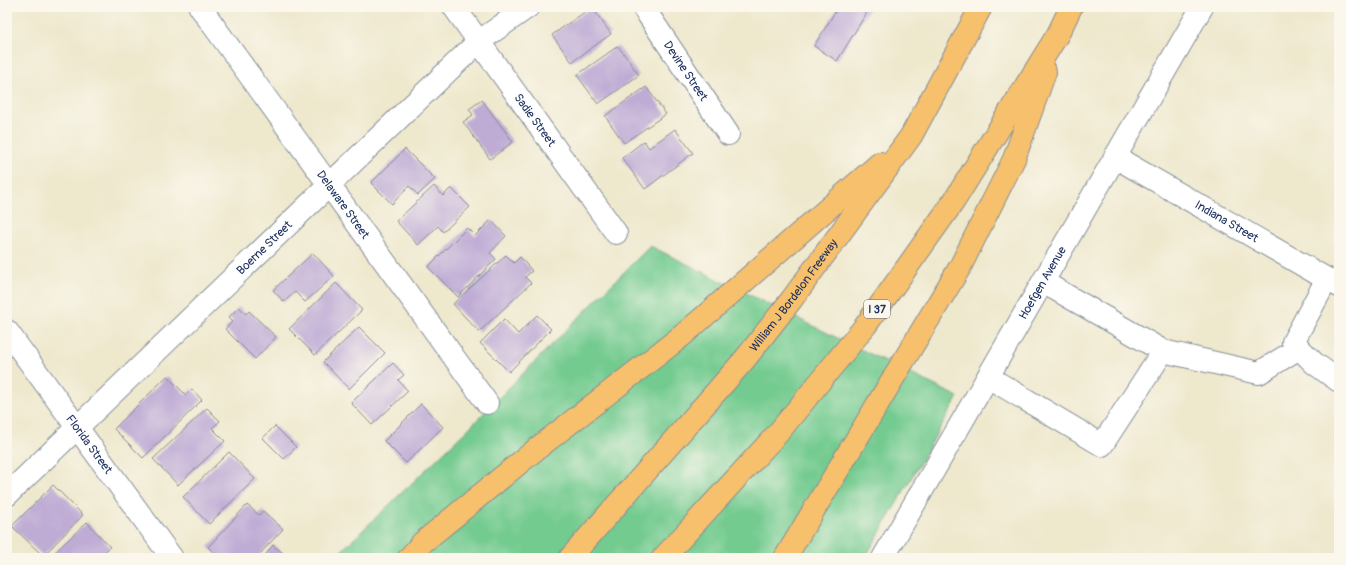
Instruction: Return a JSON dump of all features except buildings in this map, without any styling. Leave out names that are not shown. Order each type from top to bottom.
[{"type":"highway","name":"William J Bordelon Freeway","points":[[570,558],[745,359],[792,299],[911,136],[981,7]]},
{"type":"highway","name":"I 37","points":[[663,558],[778,433],[866,325],[954,201],[1058,34],[1071,7]]},
{"type":"highway","points":[[785,558],[960,267],[1014,159],[1058,34]]},
{"type":"highway","points":[[409,558],[422,543],[534,451],[683,335],[911,136]]},
{"type":"street","name":"Delaware Street","points":[[200,7],[487,402]]},
{"type":"street","name":"Sadie Street","points":[[454,7],[616,233]]},
{"type":"street","name":"Boerne Street","points":[[7,495],[478,42],[528,7]]},
{"type":"street","name":"Devine Street","points":[[643,7],[728,134]]},
{"type":"street","name":"Hoefgen Avenue","points":[[883,558],[1202,7]]},
{"type":"street","name":"Indiana Street","points":[[1115,157],[1333,283]]},
{"type":"street","points":[[1043,282],[1163,351],[1259,373],[1299,348]]},
{"type":"street","points":[[1333,283],[1293,342],[1314,363],[1339,381]]},
{"type":"street","name":"Florida Street","points":[[7,331],[172,558]]},
{"type":"street","points":[[988,377],[1102,445],[1163,351]]},
{"type":"green space","points":[[650,246],[958,397],[865,558],[334,558],[466,431]]}]
